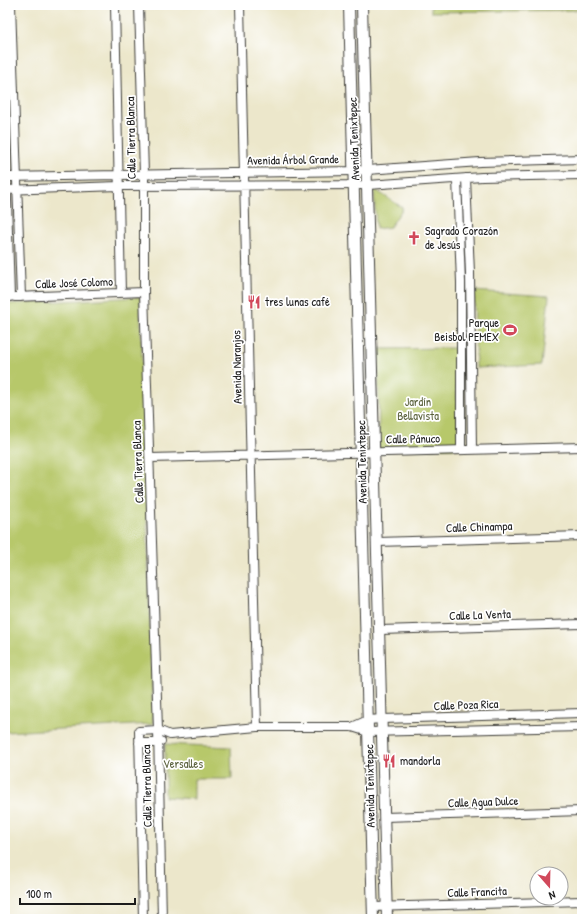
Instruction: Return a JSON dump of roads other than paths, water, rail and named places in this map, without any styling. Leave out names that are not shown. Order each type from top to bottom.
[{"type":"main road","name":"Avenida Tenixtepec","points":[[349,5],[373,919]]},
{"type":"main road","name":"Avenida Tenixtepec","points":[[362,5],[368,170],[386,906],[388,919]]},
{"type":"main road","points":[[350,37],[363,36]]},
{"type":"street","points":[[11,5],[21,297]]},
{"type":"street","points":[[115,5],[121,293]]},
{"type":"street","name":"Calle Tierra Blanca","points":[[139,5],[144,174],[144,292],[158,730],[162,919]]},
{"type":"street","name":"Avenida Naranjos","points":[[240,5],[257,728]]},
{"type":"street","points":[[5,136],[8,297]]},
{"type":"street","name":"Avenida Árbol Grande","points":[[6,177],[353,171],[480,162],[582,159]]},
{"type":"street","name":"Avenida Árbol Grande","points":[[6,190],[119,186],[353,185],[466,178],[582,175]]},
{"type":"street","points":[[466,178],[470,273],[472,450]]},
{"type":"street","points":[[457,179],[461,275],[461,450]]},
{"type":"street","points":[[8,241],[19,241]]},
{"type":"street","name":"Calle José Colomo","points":[[8,297],[144,292]]},
{"type":"street","name":"Calle Pánuco","points":[[150,458],[582,447]]},
{"type":"street","name":"Calle Chinampa","points":[[377,542],[582,536]]},
{"type":"street","name":"Calle La Venta","points":[[380,630],[582,624]]},
{"type":"street","name":"Calle Poza Rica","points":[[352,727],[368,720],[382,719],[582,713]]},
{"type":"street","name":"Calle Poza Rica","points":[[158,730],[170,734],[257,728],[352,727],[368,732],[382,732],[582,727]]},
{"type":"street","name":"Calle Tierra Blanca","points":[[143,919],[139,731],[158,730]]},
{"type":"street","points":[[139,743],[158,743],[170,734]]},
{"type":"street","name":"Calle Agua Dulce","points":[[384,816],[582,811]]},
{"type":"street","name":"Calle Francita","points":[[372,907],[582,901]]},
{"type":"place","name":"Sagrado Corazón de Jesús","points":[[414,238]]},
{"type":"place","name":"tres lunas café","points":[[254,302]]},
{"type":"place","name":"Parque Beisbol PEMEX","points":[[510,330]]},
{"type":"place","name":"mandorla","points":[[389,761]]},
{"type":"park label","name":"Jardín Bellavista","points":[[418,409]]},
{"type":"park label","name":"Versalles","points":[[183,764]]}]
